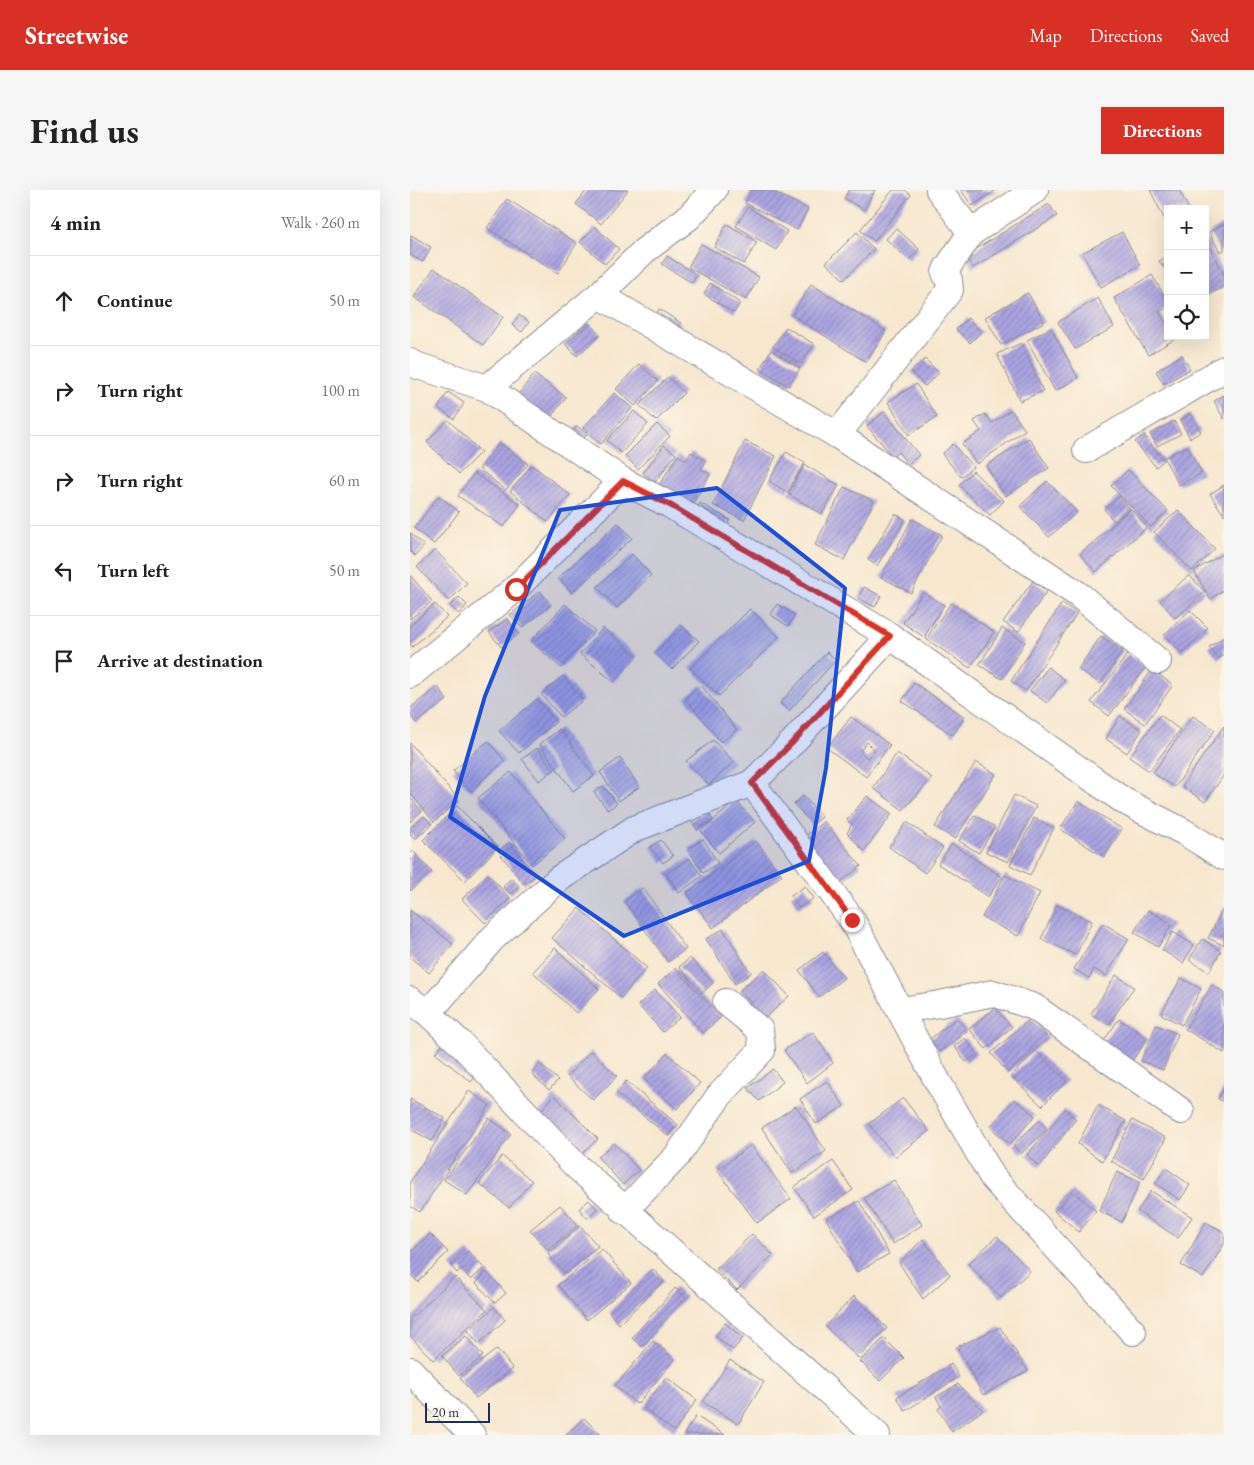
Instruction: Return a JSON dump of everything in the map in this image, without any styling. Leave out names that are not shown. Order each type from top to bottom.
[{"type":"street","points":[[487,388],[599,296],[644,251],[689,217],[714,190]]},
{"type":"street","points":[[939,190],[971,233]]},
{"type":"street","points":[[838,435],[950,290],[949,280],[945,273],[971,233],[1035,190]]},
{"type":"street","points":[[599,296],[838,435],[1079,595],[1158,661]]},
{"type":"street","points":[[410,362],[487,388],[623,481],[670,505],[890,636],[1124,801],[1184,832],[1224,857]]},
{"type":"street","points":[[1086,450],[1224,369]]},
{"type":"street","points":[[410,675],[516,589],[623,481]]},
{"type":"street","points":[[877,1435],[624,1211],[576,1165],[461,1044],[419,1006],[560,878],[634,830],[752,783],[791,744],[890,636]]},
{"type":"street","points":[[752,783],[852,920],[934,1075],[993,1178],[1133,1332]]},
{"type":"street","points":[[901,1010],[993,993],[1034,1007],[1180,1111]]},
{"type":"street","points":[[624,1211],[677,1156],[719,1096],[762,1050],[760,1030],[726,1002]]},
{"type":"street","points":[[410,1370],[472,1435]]},
{"type":"highlighted area","points":[[717,488],[845,588],[826,768],[809,861],[624,936],[450,817],[485,696],[560,510]]},
{"type":"building","points":[[587,190],[628,190],[601,224],[576,204]]},
{"type":"building","points":[[752,190],[770,190],[808,209],[797,230],[745,203]]},
{"type":"building","points":[[849,190],[875,190],[864,210],[844,198]]},
{"type":"building","points":[[893,190],[905,190],[911,195],[874,241],[860,230]]},
{"type":"building","points":[[961,190],[996,190],[972,206]]},
{"type":"building","points":[[1150,190],[1179,190],[1187,205],[1164,205],[1164,218]]},
{"type":"building","points":[[507,199],[577,243],[558,273],[487,228]]},
{"type":"building","points":[[1049,204],[1057,216],[973,268],[965,256]]},
{"type":"building","points":[[748,207],[787,231],[776,250],[736,226]]},
{"type":"building","points":[[727,224],[757,242],[744,264],[714,247]]},
{"type":"building","points":[[1224,224],[1224,250],[1220,252],[1209,232]]},
{"type":"building","points":[[595,227],[619,249],[605,264],[580,242]]},
{"type":"building","points":[[896,228],[919,249],[909,260],[886,239]]},
{"type":"building","points":[[857,232],[874,249],[844,280],[826,263]]},
{"type":"building","points":[[1122,232],[1140,265],[1101,287],[1082,253]]},
{"type":"building","points":[[411,235],[431,247],[423,262],[410,255]]},
{"type":"building","points":[[701,244],[759,277],[746,300],[688,267]]},
{"type":"building","points":[[1209,244],[1224,275],[1224,287],[1209,294]]},
{"type":"building","points":[[667,256],[697,275],[692,283],[662,264]]},
{"type":"building","points":[[1164,258],[1164,268],[1159,261]]},
{"type":"building","points":[[434,268],[503,317],[483,345],[414,297]]},
{"type":"building","points":[[1152,275],[1164,295],[1164,309],[1159,312],[1164,320],[1164,340],[1173,340],[1148,355],[1114,298]]},
{"type":"building","points":[[710,283],[740,303],[734,313],[704,294]]},
{"type":"building","points":[[811,284],[886,331],[866,362],[792,315]]},
{"type":"building","points":[[1028,293],[1044,322],[1001,345],[985,317]]},
{"type":"building","points":[[1098,298],[1114,327],[1075,349],[1058,322]]},
{"type":"building","points":[[659,309],[681,323],[676,331],[654,318]]},
{"type":"building","points":[[519,315],[529,322],[522,332],[512,325]]},
{"type":"building","points":[[968,318],[981,332],[970,343],[956,329]]},
{"type":"building","points":[[589,323],[600,335],[577,356],[565,344]]},
{"type":"building","points":[[786,327],[814,344],[801,364],[773,347]]},
{"type":"building","points":[[1051,328],[1078,378],[1055,391],[1027,340]]},
{"type":"building","points":[[1021,343],[1043,391],[1020,401],[997,354]]},
{"type":"building","points":[[771,350],[800,368],[789,386],[760,369]]},
{"type":"building","points":[[1182,355],[1190,369],[1164,384],[1156,371]]},
{"type":"building","points":[[925,359],[939,373],[925,386],[911,372]]},
{"type":"building","points":[[639,364],[658,381],[635,406],[616,389]]},
{"type":"building","points":[[534,374],[566,397],[549,420],[517,396]]},
{"type":"building","points":[[668,377],[684,393],[656,421],[639,405]]},
{"type":"building","points":[[916,384],[937,417],[909,435],[888,402]]},
{"type":"building","points":[[448,392],[464,403],[454,419],[438,408]]},
{"type":"building","points":[[614,393],[632,408],[601,444],[583,428]]},
{"type":"building","points":[[1224,395],[1224,419],[1214,401]]},
{"type":"building","points":[[1011,410],[1025,430],[977,464],[962,444],[981,431],[974,421],[985,414],[992,423]]},
{"type":"building","points":[[634,411],[648,424],[621,453],[607,440]]},
{"type":"building","points":[[884,412],[919,455],[908,464],[898,452],[893,457],[867,426]]},
{"type":"building","points":[[1190,414],[1201,432],[1190,438],[1180,420]]},
{"type":"building","points":[[448,420],[481,452],[459,474],[427,442]]},
{"type":"building","points":[[1174,421],[1181,434],[1157,446],[1150,434]]},
{"type":"building","points":[[657,424],[670,436],[638,469],[625,456]]},
{"type":"building","points":[[577,426],[587,434],[580,443],[570,436]]},
{"type":"building","points":[[1144,435],[1164,460],[1156,467],[1135,442]]},
{"type":"building","points":[[1029,438],[1049,468],[1006,496],[986,466]]},
{"type":"building","points":[[745,441],[776,456],[744,520],[713,505]]},
{"type":"building","points":[[500,443],[528,464],[506,490],[479,469]]},
{"type":"building","points":[[953,444],[973,467],[961,477],[942,454]]},
{"type":"building","points":[[664,445],[676,454],[655,482],[643,473]]},
{"type":"building","points":[[1187,446],[1202,473],[1179,485],[1164,458]]},
{"type":"building","points":[[691,452],[706,461],[701,469],[710,474],[692,505],[659,485],[678,455],[686,460]]},
{"type":"building","points":[[786,452],[805,463],[787,492],[769,481]]},
{"type":"building","points":[[532,465],[570,495],[548,522],[510,491]]},
{"type":"building","points":[[805,465],[839,485],[822,514],[788,494]]},
{"type":"building","points":[[1128,470],[1168,511],[1151,527],[1111,486]]},
{"type":"building","points":[[973,471],[1004,501],[990,515],[959,485]]},
{"type":"building","points":[[474,473],[520,504],[504,527],[458,496]]},
{"type":"building","points":[[1047,481],[1077,512],[1049,537],[1020,506]]},
{"type":"building","points":[[1224,485],[1224,515],[1210,494]]},
{"type":"building","points":[[844,487],[874,501],[844,560],[815,545]]},
{"type":"building","points":[[439,496],[459,512],[434,544],[414,528]]},
{"type":"building","points":[[1120,496],[1130,509],[1114,521],[1104,509]]},
{"type":"building","points":[[700,503],[730,520],[724,532],[693,516]]},
{"type":"building","points":[[1131,509],[1147,527],[1096,572],[1080,554]]},
{"type":"building","points":[[1178,510],[1215,549],[1192,571],[1154,532]]},
{"type":"building","points":[[895,514],[905,520],[877,566],[868,560]]},
{"type":"building","points":[[912,519],[942,535],[911,593],[881,577]]},
{"type":"building","points":[[618,523],[632,538],[572,593],[558,578]]},
{"type":"building","points":[[410,533],[424,546],[415,556],[410,551]]},
{"type":"building","points":[[435,550],[467,583],[449,601],[417,567]]},
{"type":"building","points":[[1224,553],[1224,590],[1210,599],[1194,571]]},
{"type":"building","points":[[632,554],[651,575],[617,608],[597,587]]},
{"type":"building","points":[[410,575],[432,601],[410,619]]},
{"type":"building","points":[[1189,575],[1205,592],[1175,618],[1160,601]]},
{"type":"building","points":[[1033,581],[1047,591],[1018,632],[1003,622]]},
{"type":"building","points":[[864,587],[881,596],[875,607],[858,598]]},
{"type":"building","points":[[540,591],[551,605],[522,628],[510,615]]},
{"type":"building","points":[[923,592],[944,605],[924,637],[903,623]]},
{"type":"building","points":[[459,597],[467,605],[459,614],[450,606]]},
{"type":"building","points":[[951,603],[994,632],[970,668],[926,639]]},
{"type":"building","points":[[1062,603],[1077,613],[1026,691],[1011,681]]},
{"type":"building","points":[[435,604],[447,617],[412,647],[410,644],[410,625]]},
{"type":"building","points":[[565,604],[595,631],[561,668],[531,641]]},
{"type":"building","points":[[777,604],[795,615],[788,626],[771,615]]},
{"type":"building","points":[[750,609],[779,637],[719,696],[690,668]]},
{"type":"building","points":[[1190,610],[1208,628],[1182,653],[1164,635]]},
{"type":"building","points":[[507,619],[519,634],[501,647],[489,632]]},
{"type":"building","points":[[681,625],[699,641],[672,669],[655,653]]},
{"type":"building","points":[[603,628],[637,656],[614,682],[580,654]]},
{"type":"building","points":[[1002,628],[1025,642],[1002,679],[979,665]]},
{"type":"building","points":[[1101,636],[1123,651],[1100,684],[1078,669]]},
{"type":"building","points":[[1224,637],[1224,655],[1218,659],[1209,647]]},
{"type":"building","points":[[827,652],[836,660],[789,711],[780,703]]},
{"type":"building","points":[[1128,654],[1146,667],[1109,716],[1091,702]]},
{"type":"building","points":[[1048,667],[1065,680],[1047,703],[1030,691]]},
{"type":"building","points":[[1152,670],[1173,685],[1145,724],[1124,709]]},
{"type":"building","points":[[563,676],[583,700],[561,717],[541,694]]},
{"type":"building","points":[[914,683],[965,717],[953,735],[902,701]]},
{"type":"building","points":[[701,685],[737,730],[721,742],[685,698]]},
{"type":"building","points":[[438,687],[447,700],[416,723],[410,715],[410,708]]},
{"type":"building","points":[[537,699],[556,722],[519,753],[499,731]]},
{"type":"building","points":[[1160,715],[1180,730],[1149,771],[1129,757]]},
{"type":"building","points":[[1120,716],[1142,730],[1127,753],[1106,739]]},
{"type":"building","points":[[1193,716],[1215,730],[1175,787],[1153,773]]},
{"type":"building","points":[[851,717],[890,745],[866,777],[827,748]],"holes":[[[867,742],[875,750],[867,758],[860,751]]]},
{"type":"building","points":[[1224,726],[1224,775],[1205,802],[1182,786]]},
{"type":"building","points":[[560,729],[594,776],[573,791],[539,744]]},
{"type":"building","points":[[713,740],[734,762],[709,785],[686,761]]},
{"type":"building","points":[[488,741],[505,761],[470,791],[453,771]]},
{"type":"building","points":[[410,743],[459,800],[434,822],[410,793]]},
{"type":"building","points":[[537,748],[554,770],[539,781],[522,759]]},
{"type":"building","points":[[897,753],[932,778],[903,810],[873,788]]},
{"type":"building","points":[[620,758],[639,787],[619,801],[600,772]]},
{"type":"building","points":[[976,762],[996,774],[955,839],[935,827]]},
{"type":"building","points":[[511,772],[565,839],[532,865],[478,798]]},
{"type":"building","points":[[603,786],[617,803],[608,810],[594,792]]},
{"type":"building","points":[[1014,795],[1036,806],[1008,862],[986,852]]},
{"type":"building","points":[[803,796],[822,817],[813,825],[794,804]]},
{"type":"building","points":[[867,796],[892,814],[864,851],[847,833],[852,824],[847,820]]},
{"type":"building","points":[[410,798],[422,811],[410,822]]},
{"type":"building","points":[[736,801],[755,822],[719,853],[701,831]]},
{"type":"building","points":[[1078,801],[1122,829],[1104,857],[1060,829]]},
{"type":"building","points":[[457,806],[498,847],[465,881],[423,840]]},
{"type":"building","points":[[707,811],[713,820],[697,830],[691,821]]},
{"type":"building","points":[[975,815],[995,827],[979,853],[959,841]]},
{"type":"building","points":[[424,816],[432,824],[415,839],[410,834],[410,828]]},
{"type":"building","points":[[1034,818],[1054,828],[1030,875],[1010,865]]},
{"type":"building","points":[[824,821],[861,866],[840,883],[803,838]]},
{"type":"building","points":[[907,822],[943,848],[925,873],[889,847]]},
{"type":"building","points":[[703,839],[718,863],[703,873],[688,849]]},
{"type":"building","points":[[661,840],[673,856],[663,863],[650,847]]},
{"type":"building","points":[[756,841],[782,875],[713,928],[687,893]]},
{"type":"building","points":[[509,842],[536,875],[524,884],[498,851]]},
{"type":"building","points":[[952,844],[1002,877],[988,897],[938,864]]},
{"type":"building","points":[[413,851],[432,872],[410,891],[410,854]]},
{"type":"building","points":[[689,858],[702,876],[679,893],[666,874]]},
{"type":"building","points":[[488,874],[510,898],[485,923],[462,899]]},
{"type":"building","points":[[1005,875],[1040,893],[1018,936],[982,917]]},
{"type":"building","points":[[511,878],[519,886],[511,894],[503,887]]},
{"type":"building","points":[[805,886],[814,898],[799,908],[791,896]]},
{"type":"building","points":[[643,888],[686,949],[668,962],[624,901]]},
{"type":"building","points":[[1057,905],[1092,921],[1076,955],[1041,939]]},
{"type":"building","points":[[1224,907],[1224,942],[1223,945],[1208,938]]},
{"type":"building","points":[[579,908],[647,968],[621,998],[552,938]]},
{"type":"building","points":[[410,910],[453,944],[429,973],[410,957]]},
{"type":"building","points":[[1148,910],[1172,924],[1158,947],[1134,932]]},
{"type":"building","points":[[1103,923],[1129,939],[1106,976],[1094,969],[1089,978],[1074,969]]},
{"type":"building","points":[[723,929],[751,973],[735,984],[706,939]]},
{"type":"building","points":[[1173,932],[1194,945],[1183,963],[1162,950]]},
{"type":"building","points":[[1202,939],[1221,951],[1209,972],[1189,960]]},
{"type":"building","points":[[555,948],[599,989],[576,1013],[533,972]]},
{"type":"building","points":[[823,952],[844,978],[819,997],[799,970]]},
{"type":"building","points":[[690,958],[713,983],[702,993],[679,967]]},
{"type":"building","points":[[676,968],[721,1017],[703,1033],[658,984]]},
{"type":"building","points":[[764,969],[789,996],[765,1018],[740,990]]},
{"type":"building","points":[[1116,975],[1134,987],[1108,1025],[1091,1014]]},
{"type":"building","points":[[1181,978],[1201,989],[1182,1025],[1161,1014]]},
{"type":"building","points":[[1212,985],[1224,992],[1224,1053],[1185,1029]]},
{"type":"building","points":[[655,990],[680,1017],[663,1032],[638,1005]]},
{"type":"building","points":[[995,1008],[1012,1027],[986,1049],[969,1029]]},
{"type":"building","points":[[957,1018],[967,1031],[940,1052],[930,1039]]},
{"type":"building","points":[[1031,1018],[1048,1038],[1008,1073],[991,1053]]},
{"type":"building","points":[[1119,1019],[1148,1038],[1130,1064],[1101,1045]]},
{"type":"building","points":[[1156,1025],[1178,1034],[1163,1070],[1141,1061]]},
{"type":"building","points":[[813,1032],[833,1063],[807,1083],[784,1050]]},
{"type":"building","points":[[965,1038],[977,1054],[966,1062],[954,1046]]},
{"type":"building","points":[[443,1044],[478,1073],[471,1082],[435,1053]]},
{"type":"building","points":[[591,1051],[617,1076],[593,1100],[567,1076]]},
{"type":"building","points":[[1036,1051],[1067,1081],[1042,1106],[1011,1076]]},
{"type":"building","points":[[667,1053],[700,1083],[677,1109],[644,1079]]},
{"type":"building","points":[[540,1064],[558,1080],[549,1090],[532,1074]]},
{"type":"building","points":[[773,1069],[783,1082],[759,1101],[748,1088]]},
{"type":"building","points":[[626,1081],[678,1125],[668,1136],[616,1093]]},
{"type":"building","points":[[827,1081],[844,1106],[816,1124],[800,1099]]},
{"type":"building","points":[[1224,1087],[1224,1102],[1218,1099]]},
{"type":"building","points":[[469,1091],[490,1105],[420,1212],[410,1206],[410,1182]]},
{"type":"building","points":[[555,1096],[598,1139],[579,1157],[537,1114]]},
{"type":"building","points":[[903,1098],[929,1131],[895,1157],[869,1124]]},
{"type":"building","points":[[410,1099],[445,1118],[432,1141],[410,1129]]},
{"type":"building","points":[[1015,1099],[1035,1116],[1010,1144],[990,1127]]},
{"type":"building","points":[[1098,1105],[1126,1121],[1102,1161],[1078,1144]]},
{"type":"building","points":[[796,1106],[826,1151],[792,1173],[762,1128]]},
{"type":"building","points":[[1065,1109],[1076,1119],[1039,1167],[1027,1155]]},
{"type":"building","points":[[489,1118],[511,1134],[467,1195],[444,1180]]},
{"type":"building","points":[[1040,1120],[1047,1129],[1021,1154],[1013,1145]]},
{"type":"building","points":[[1132,1120],[1166,1138],[1144,1179],[1111,1161]]},
{"type":"building","points":[[614,1143],[639,1170],[623,1185],[598,1157]]},
{"type":"building","points":[[751,1145],[791,1199],[757,1223],[717,1170]]},
{"type":"building","points":[[502,1156],[532,1181],[509,1208],[479,1183]]},
{"type":"building","points":[[833,1161],[853,1190],[814,1216],[794,1187]]},
{"type":"building","points":[[1166,1168],[1190,1185],[1180,1200],[1155,1183]]},
{"type":"building","points":[[1117,1172],[1140,1182],[1122,1222],[1099,1211]]},
{"type":"building","points":[[894,1180],[922,1225],[893,1244],[864,1198]]},
{"type":"building","points":[[1072,1191],[1096,1211],[1079,1232],[1054,1211]]},
{"type":"building","points":[[1151,1191],[1192,1217],[1178,1238],[1137,1211]]},
{"type":"building","points":[[589,1200],[597,1209],[587,1218],[579,1209]]},
{"type":"building","points":[[859,1201],[889,1254],[857,1272],[826,1219]]},
{"type":"building","points":[[560,1205],[578,1225],[548,1250],[530,1230]]},
{"type":"building","points":[[1206,1222],[1224,1232],[1224,1244],[1203,1278],[1181,1265]]},
{"type":"building","points":[[580,1226],[598,1246],[566,1274],[548,1254]]},
{"type":"building","points":[[430,1234],[448,1252],[418,1282],[410,1274],[410,1253]]},
{"type":"building","points":[[752,1234],[773,1255],[737,1290],[716,1269]]},
{"type":"building","points":[[997,1236],[1030,1271],[1001,1298],[968,1264]]},
{"type":"building","points":[[923,1239],[950,1275],[923,1299],[899,1263]]},
{"type":"building","points":[[602,1249],[631,1283],[587,1320],[558,1285]]},
{"type":"building","points":[[468,1251],[484,1268],[471,1280],[461,1269],[457,1273],[451,1266]]},
{"type":"building","points":[[653,1269],[664,1281],[619,1324],[609,1312]]},
{"type":"building","points":[[487,1272],[506,1293],[495,1303],[476,1283]]},
{"type":"building","points":[[455,1277],[487,1310],[433,1360],[410,1336],[410,1319]]},
{"type":"building","points":[[675,1288],[686,1297],[642,1347],[632,1338]]},
{"type":"building","points":[[854,1296],[887,1328],[858,1358],[825,1326]]},
{"type":"building","points":[[494,1307],[505,1320],[479,1344],[468,1331]]},
{"type":"building","points":[[725,1323],[743,1338],[733,1350],[715,1336]]},
{"type":"building","points":[[1000,1327],[1028,1371],[983,1395],[957,1347]]},
{"type":"building","points":[[466,1336],[483,1356],[459,1376],[442,1356]]},
{"type":"building","points":[[884,1338],[904,1358],[880,1381],[860,1361]]},
{"type":"building","points":[[653,1341],[675,1359],[637,1404],[615,1386]]},
{"type":"building","points":[[497,1349],[513,1369],[476,1398],[460,1378]]},
{"type":"building","points":[[730,1360],[764,1382],[738,1424],[703,1402]]},
{"type":"building","points":[[951,1364],[959,1377],[905,1411],[897,1397]]},
{"type":"building","points":[[666,1377],[697,1400],[674,1431],[643,1408]]},
{"type":"building","points":[[958,1384],[983,1410],[952,1432],[938,1409],[941,1406],[936,1397]]},
{"type":"building","points":[[696,1416],[725,1435],[684,1434]]},
{"type":"building","points":[[584,1418],[601,1435],[566,1435]]},
{"type":"route","points":[[516,589],[623,481],[670,505],[890,636],[791,744],[752,783],[852,920]]}]
